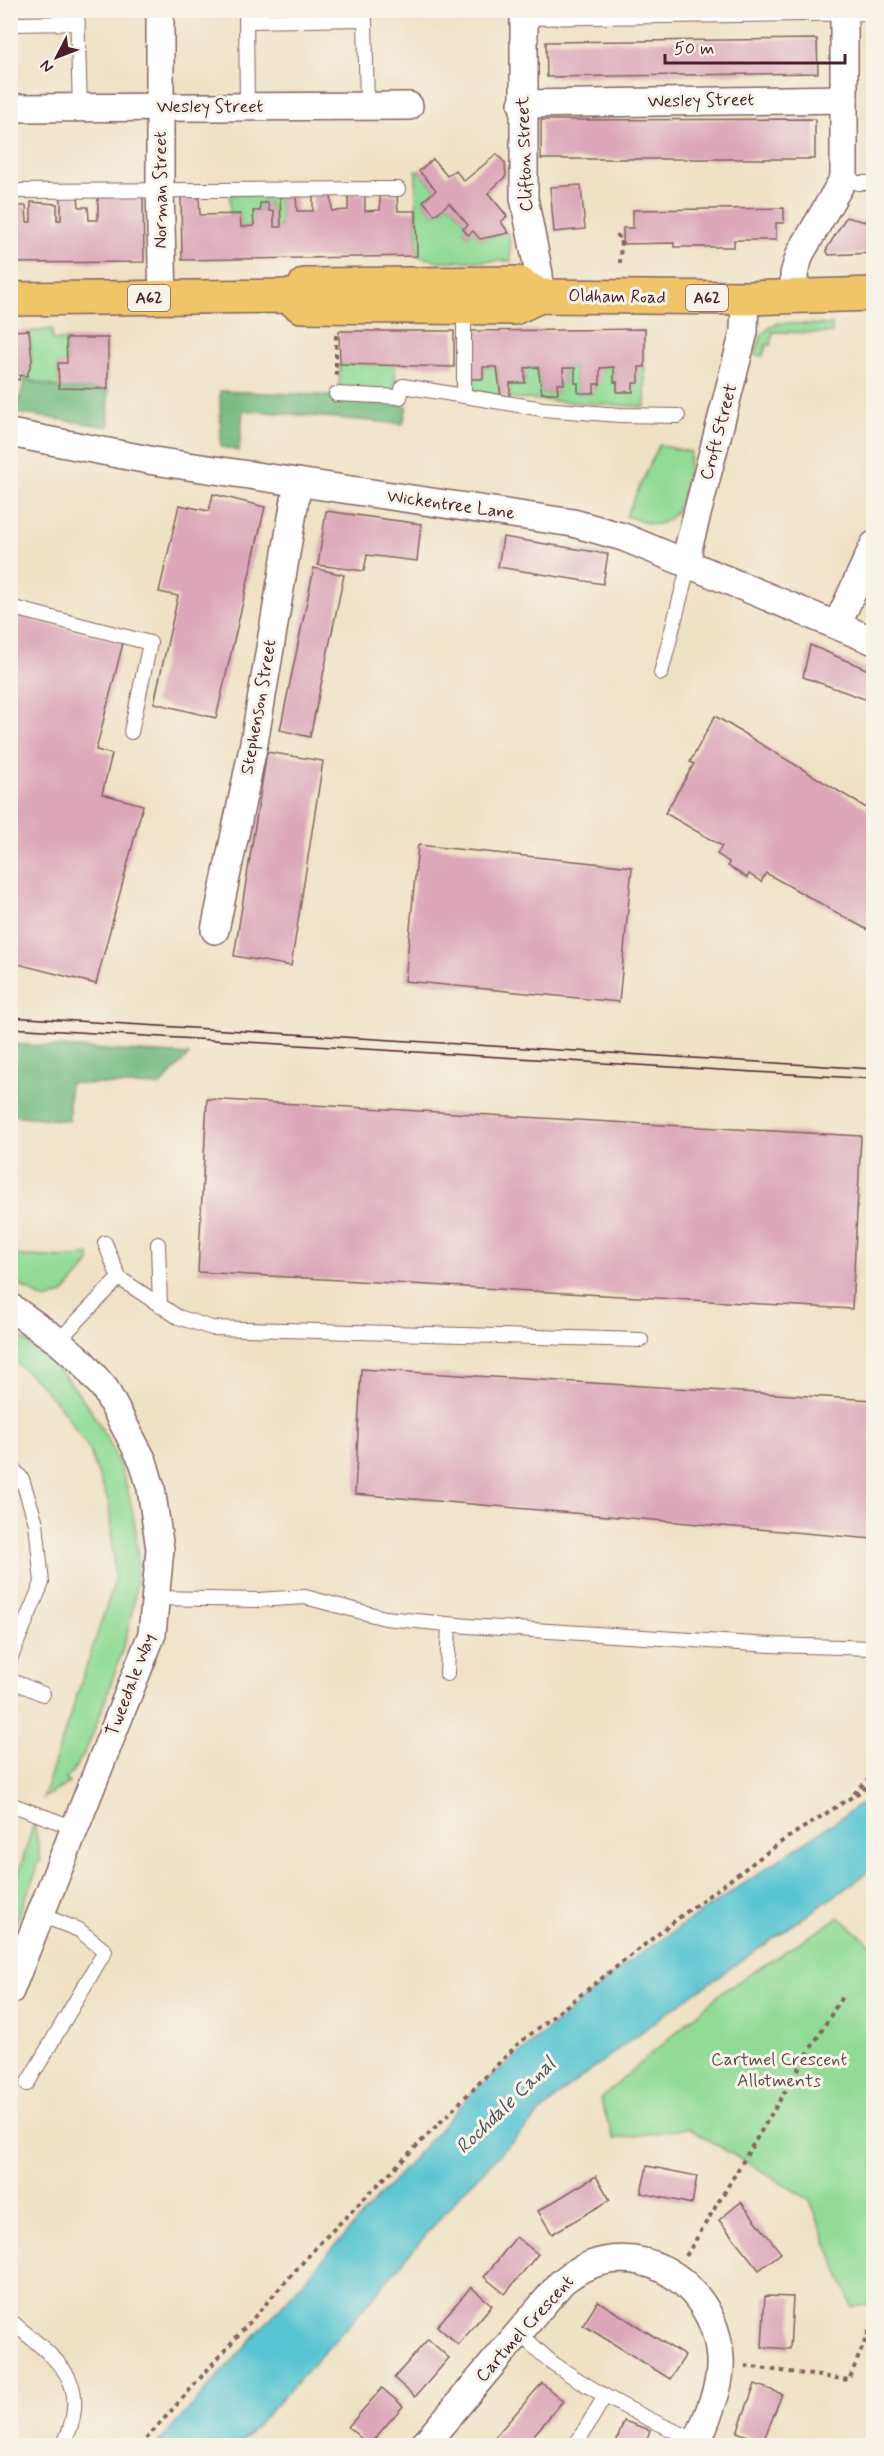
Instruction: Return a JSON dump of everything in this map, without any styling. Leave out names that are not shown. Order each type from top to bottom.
[{"type":"highway","name":"Oldham Road","points":[[288,296],[297,285],[518,283],[540,296]]},
{"type":"highway","name":"Oldham Road","points":[[10,299],[288,296],[301,306],[464,309],[514,308],[540,296],[745,298],[873,294]]},
{"type":"street","name":"Norman Street","points":[[160,10],[160,190],[163,298]]},
{"type":"street","points":[[795,297],[794,274],[800,254],[844,178],[844,12]]},
{"type":"street","name":"Clifton Street","points":[[524,14],[522,104],[524,198],[539,274],[540,296]]},
{"type":"street","name":"Wesley Street","points":[[522,104],[844,99]]},
{"type":"street","name":"Wesley Street","points":[[10,108],[409,106]]},
{"type":"street","name":"Croft Street","points":[[689,564],[688,549],[744,332],[745,298]]},
{"type":"street","name":"Wickentree Lane","points":[[10,433],[154,461],[573,523],[623,537],[873,641]]},
{"type":"street","name":"Stephenson Street","points":[[215,930],[254,743],[298,482]]},
{"type":"street","points":[[837,625],[873,544]]},
{"type":"street","name":"Tweedale Way","points":[[10,1308],[58,1341],[105,1389],[143,1461],[151,1488],[160,1549],[152,1634],[10,1991]]},
{"type":"street","name":"Cartmel Crescent","points":[[423,2445],[561,2283],[590,2264],[612,2259],[656,2266],[675,2274],[702,2302],[718,2337],[720,2359],[718,2383],[697,2443]]},
{"type":"lane","points":[[524,14],[873,13]]},
{"type":"lane","points":[[247,107],[246,16],[365,19],[367,106]]},
{"type":"lane","points":[[10,24],[77,17],[80,107]]},
{"type":"lane","points":[[844,178],[858,183],[873,183]]},
{"type":"lane","points":[[10,191],[398,189]]},
{"type":"lane","points":[[464,309],[464,394]]},
{"type":"lane","points":[[336,394],[399,397],[403,386],[464,394],[543,409],[620,415],[678,416]]},
{"type":"lane","points":[[661,673],[689,564]]},
{"type":"lane","points":[[10,607],[150,643],[131,732]]},
{"type":"lane","points":[[105,1243],[119,1278],[178,1317],[212,1328],[641,1340]]},
{"type":"lane","points":[[158,1244],[160,1306]]},
{"type":"lane","points":[[58,1341],[119,1278]]},
{"type":"lane","points":[[10,1465],[22,1479],[36,1523],[42,1583],[17,1628],[10,1659]]},
{"type":"lane","points":[[157,1598],[258,1600],[305,1598],[385,1618],[449,1624],[772,1645],[873,1648]]},
{"type":"lane","points":[[447,1674],[449,1624]]},
{"type":"lane","points":[[10,1680],[43,1694]]},
{"type":"lane","points":[[10,1804],[75,1828]]},
{"type":"lane","points":[[27,2084],[105,1951],[79,1930],[41,1915]]},
{"type":"lane","points":[[10,2320],[63,2367],[75,2389],[72,2416],[63,2445]]},
{"type":"lane","points":[[519,2333],[552,2363],[605,2396],[697,2443]]},
{"type":"lane","points":[[575,2445],[605,2396]]},
{"type":"path","points":[[616,235],[621,238],[620,263]]},
{"type":"path","points":[[336,329],[336,394]]},
{"type":"path","points":[[851,1797],[873,1773]]},
{"type":"path","points":[[140,2445],[318,2245],[518,2044],[685,1912],[784,1840],[873,1783]]},
{"type":"path","points":[[675,2274],[843,1995]]},
{"type":"path","points":[[736,2365],[849,2380],[869,2331],[873,2333]]},
{"type":"green space","points":[[416,171],[419,171],[436,190],[423,201],[435,215],[449,203],[468,225],[463,229],[468,235],[473,231],[481,239],[509,233],[511,261],[438,261],[417,256]]},
{"type":"green space","points":[[230,195],[280,195],[281,227],[274,227],[274,211],[269,211],[268,203],[260,203],[260,211],[253,211],[254,226],[241,227],[240,214],[230,214]]},
{"type":"green space","points":[[777,323],[832,325],[832,333],[773,332],[771,345],[766,345],[763,356],[755,355],[762,336]]},
{"type":"green space","points":[[52,329],[53,340],[66,340],[67,363],[58,364],[59,388],[25,379],[32,361],[30,332]]},
{"type":"green space","points":[[340,364],[395,365],[395,392],[339,392]]},
{"type":"green space","points":[[483,367],[497,367],[501,397],[475,392],[471,379],[483,379]]},
{"type":"green space","points":[[538,367],[542,393],[557,393],[557,384],[564,383],[563,368],[575,368],[578,393],[593,393],[600,368],[614,367],[617,392],[633,392],[633,383],[639,367],[645,367],[645,407],[510,398],[510,383],[525,383],[525,368]]},
{"type":"green space","points":[[25,379],[59,388],[108,389],[109,427],[16,413]]},
{"type":"green space","points":[[220,391],[321,395],[407,406],[403,424],[243,410],[239,451],[221,447]]},
{"type":"green space","points":[[659,445],[691,452],[679,506],[666,521],[653,524],[626,516]]},
{"type":"green space","points":[[10,1044],[189,1055],[160,1086],[69,1083],[69,1121],[11,1115]]},
{"type":"green space","points":[[10,1255],[62,1258],[89,1255],[90,1263],[63,1294],[45,1300],[11,1280]]},
{"type":"green space","points":[[11,1331],[37,1350],[61,1373],[101,1427],[116,1456],[127,1487],[134,1519],[137,1552],[136,1587],[130,1622],[96,1725],[74,1770],[66,1779],[69,1783],[43,1798],[115,1580],[109,1504],[89,1449],[65,1413],[43,1387],[11,1358]]},
{"type":"green space","points":[[34,1823],[41,1861],[36,1864],[36,1872],[11,1934],[11,1897]]},
{"type":"green space","name":"Cartmel Crescent Allotments","points":[[839,1917],[874,1947],[873,2282],[868,2305],[852,2307],[810,2200],[688,2128],[614,2139],[600,2099],[722,1992]]},
{"type":"water","name":"Rochdale Canal","points":[[873,1796],[873,1869],[665,2014],[562,2092],[463,2191],[357,2316],[239,2445],[157,2445],[471,2094],[631,1960]]},
{"type":"building","points":[[817,39],[818,73],[547,77],[546,42]]},
{"type":"building","points":[[815,119],[815,159],[541,159],[541,120]]},
{"type":"building","points":[[497,154],[505,163],[506,176],[488,193],[507,216],[501,222],[509,233],[480,239],[473,231],[468,235],[463,229],[468,225],[449,203],[435,215],[423,201],[436,190],[419,171],[433,159],[447,176],[455,170],[464,181]]},
{"type":"building","points":[[581,185],[585,229],[554,232],[550,187]]},
{"type":"building","points":[[871,190],[873,190],[873,253],[829,255],[826,250],[846,217],[866,222]]},
{"type":"building","points":[[143,194],[144,262],[10,263],[10,196],[14,196],[14,206],[26,206],[27,222],[31,222],[31,202],[57,204],[57,220],[61,220],[61,195],[78,195],[79,207],[88,207],[89,220],[98,220],[98,195]]},
{"type":"building","points":[[313,194],[331,194],[332,211],[348,210],[348,194],[365,194],[365,211],[380,210],[380,194],[397,194],[398,211],[416,211],[417,256],[182,260],[181,196],[199,196],[200,215],[240,214],[241,227],[254,226],[253,211],[260,211],[260,203],[268,203],[269,211],[274,211],[274,227],[281,227],[280,195],[296,195],[297,211],[313,211]]},
{"type":"building","points":[[784,208],[784,223],[776,223],[776,240],[734,240],[734,247],[674,247],[674,243],[623,244],[623,228],[633,228],[633,210]]},
{"type":"building","points":[[645,329],[645,367],[639,367],[639,383],[633,383],[633,392],[617,392],[614,367],[600,368],[600,384],[594,384],[594,393],[578,393],[575,368],[563,368],[564,384],[557,384],[558,393],[542,393],[538,367],[525,368],[525,383],[510,383],[510,398],[501,397],[497,367],[483,367],[483,379],[471,379],[470,331]]},
{"type":"building","points":[[29,330],[32,361],[27,376],[20,375],[19,380],[13,379],[13,414],[10,414],[10,331]]},
{"type":"building","points":[[339,331],[454,331],[454,367],[340,364]]},
{"type":"building","points":[[66,338],[108,338],[108,389],[59,388],[58,363],[67,363]]},
{"type":"building","points":[[213,494],[265,507],[216,718],[154,703],[178,596],[159,592],[179,505],[209,511]]},
{"type":"building","points":[[326,511],[421,524],[417,561],[367,555],[364,571],[318,565]]},
{"type":"building","points":[[503,537],[608,554],[603,584],[498,567]]},
{"type":"building","points":[[314,568],[344,575],[310,737],[280,730]]},
{"type":"building","points":[[10,614],[123,643],[96,750],[112,754],[102,794],[143,805],[96,984],[10,962]]},
{"type":"building","points":[[810,645],[873,672],[873,702],[803,677]]},
{"type":"building","points":[[715,716],[873,812],[873,933],[766,873],[761,882],[749,874],[747,878],[728,866],[729,862],[717,854],[722,846],[665,813],[694,764],[690,762]]},
{"type":"building","points":[[267,752],[323,761],[291,966],[234,956]]},
{"type":"building","points":[[418,845],[632,867],[619,1002],[405,981]]},
{"type":"building","points":[[207,1099],[861,1136],[852,1309],[198,1272]]},
{"type":"building","points":[[361,1369],[873,1400],[873,1539],[355,1494]]},
{"type":"building","points":[[647,2166],[697,2176],[692,2204],[641,2193]]},
{"type":"building","points":[[596,2176],[610,2200],[552,2234],[538,2211]]},
{"type":"building","points":[[741,2202],[781,2253],[759,2270],[719,2220]]},
{"type":"building","points":[[516,2237],[538,2254],[505,2294],[484,2277]]},
{"type":"building","points":[[471,2287],[492,2305],[458,2345],[437,2326]]},
{"type":"building","points":[[765,2296],[793,2297],[790,2349],[762,2347]]},
{"type":"building","points":[[598,2301],[685,2356],[670,2379],[583,2325]]},
{"type":"building","points":[[428,2339],[449,2358],[415,2397],[394,2378]]},
{"type":"building","points":[[542,2383],[563,2401],[546,2421],[525,2445],[488,2445]]},
{"type":"building","points":[[755,2384],[782,2394],[763,2442],[737,2432]]},
{"type":"building","points":[[382,2388],[403,2406],[369,2445],[348,2427]]},
{"type":"building","points":[[624,2421],[650,2430],[645,2445],[615,2445]]},
{"type":"tram line","points":[[10,1017],[874,1069]]},
{"type":"tram line","points":[[10,1028],[874,1079]]}]
